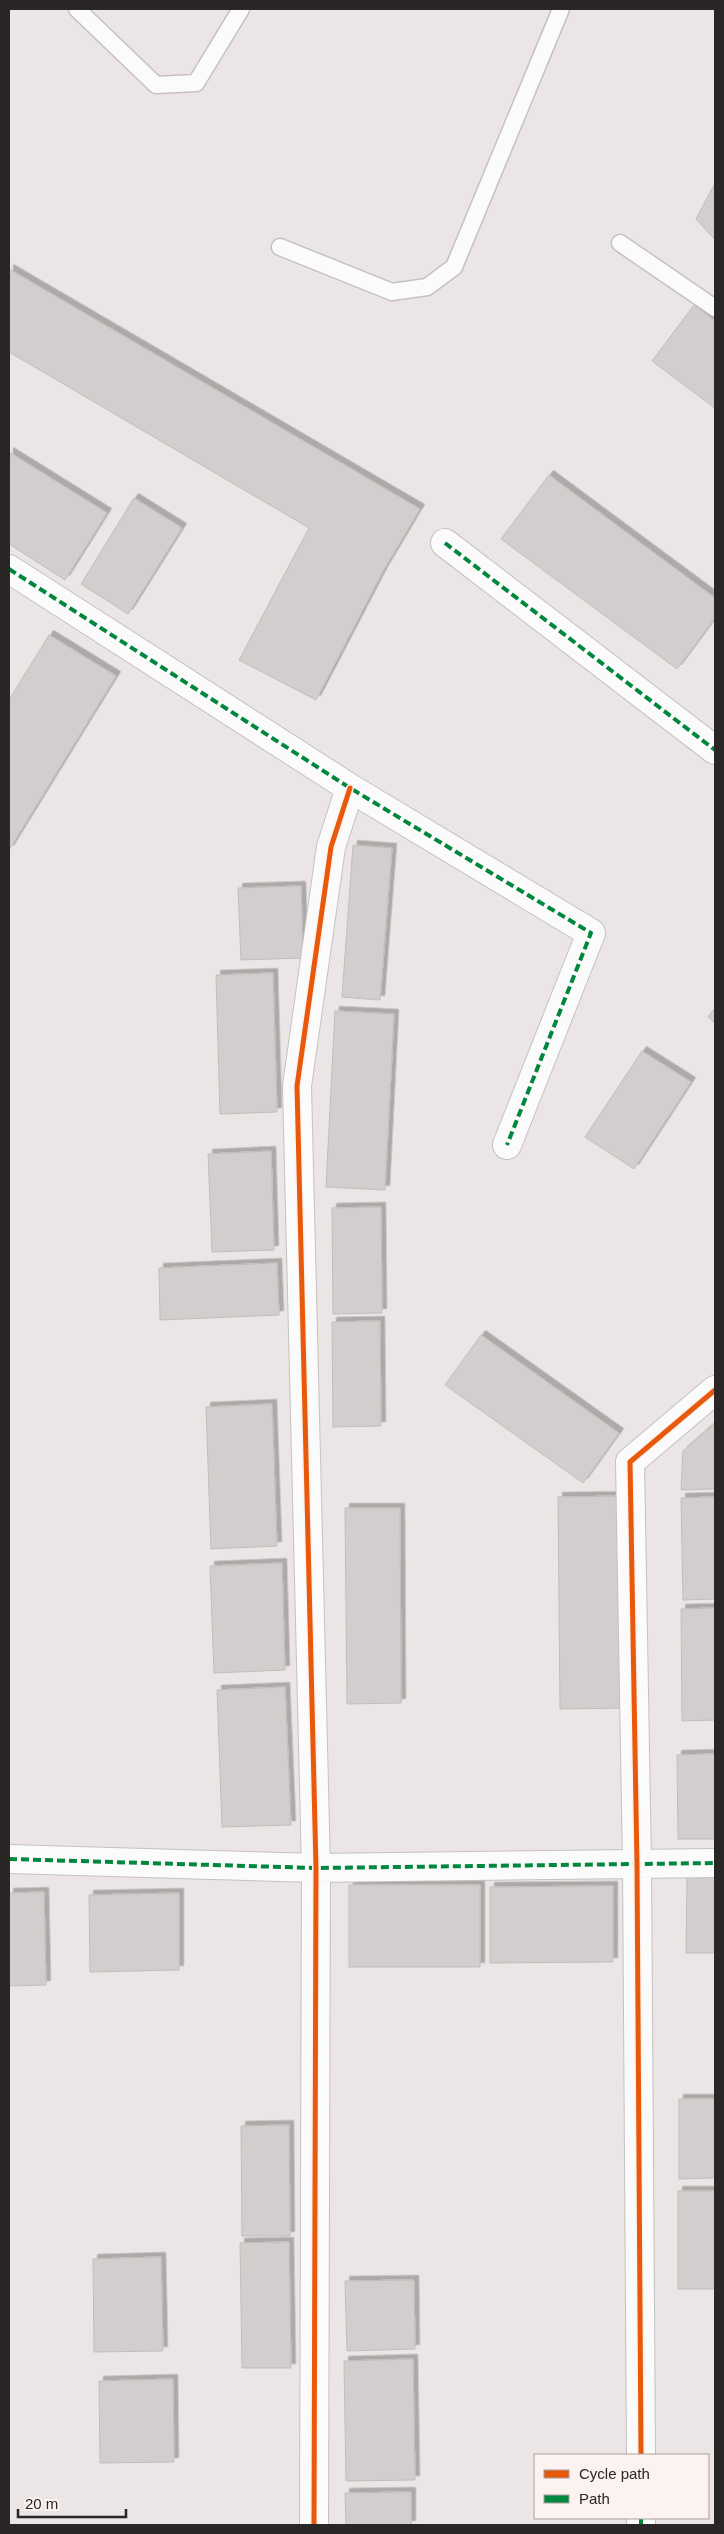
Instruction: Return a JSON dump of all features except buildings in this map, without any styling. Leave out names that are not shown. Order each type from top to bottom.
[{"type":"street","points":[[445,543],[715,750]]},
{"type":"street","points":[[9,569],[350,788],[591,933],[507,1145]]},
{"type":"street","points":[[314,2525],[316,1868],[297,1086],[331,846],[350,788]]},
{"type":"street","points":[[641,2454],[637,1864],[630,1462],[715,1390]]},
{"type":"street","points":[[9,1859],[316,1868],[715,1863]]},
{"type":"lane","points":[[77,9],[156,85],[196,83],[241,9]]},
{"type":"lane","points":[[280,247],[392,292],[427,287],[454,267],[562,9]]},
{"type":"lane","points":[[620,243],[715,308]]},
{"type":"marked path","points":[[445,543],[715,750]]},
{"type":"marked path","points":[[9,569],[350,788],[591,933],[507,1145]]},
{"type":"marked path","points":[[9,1859],[316,1868],[715,1863]]},
{"type":"marked path","points":[[641,2519],[641,2525]]},
{"type":"cycle path","points":[[314,2525],[316,1868],[297,1086],[331,847],[350,788]]},
{"type":"cycle path","points":[[641,2454],[637,1864],[630,1462],[715,1390]]}]
